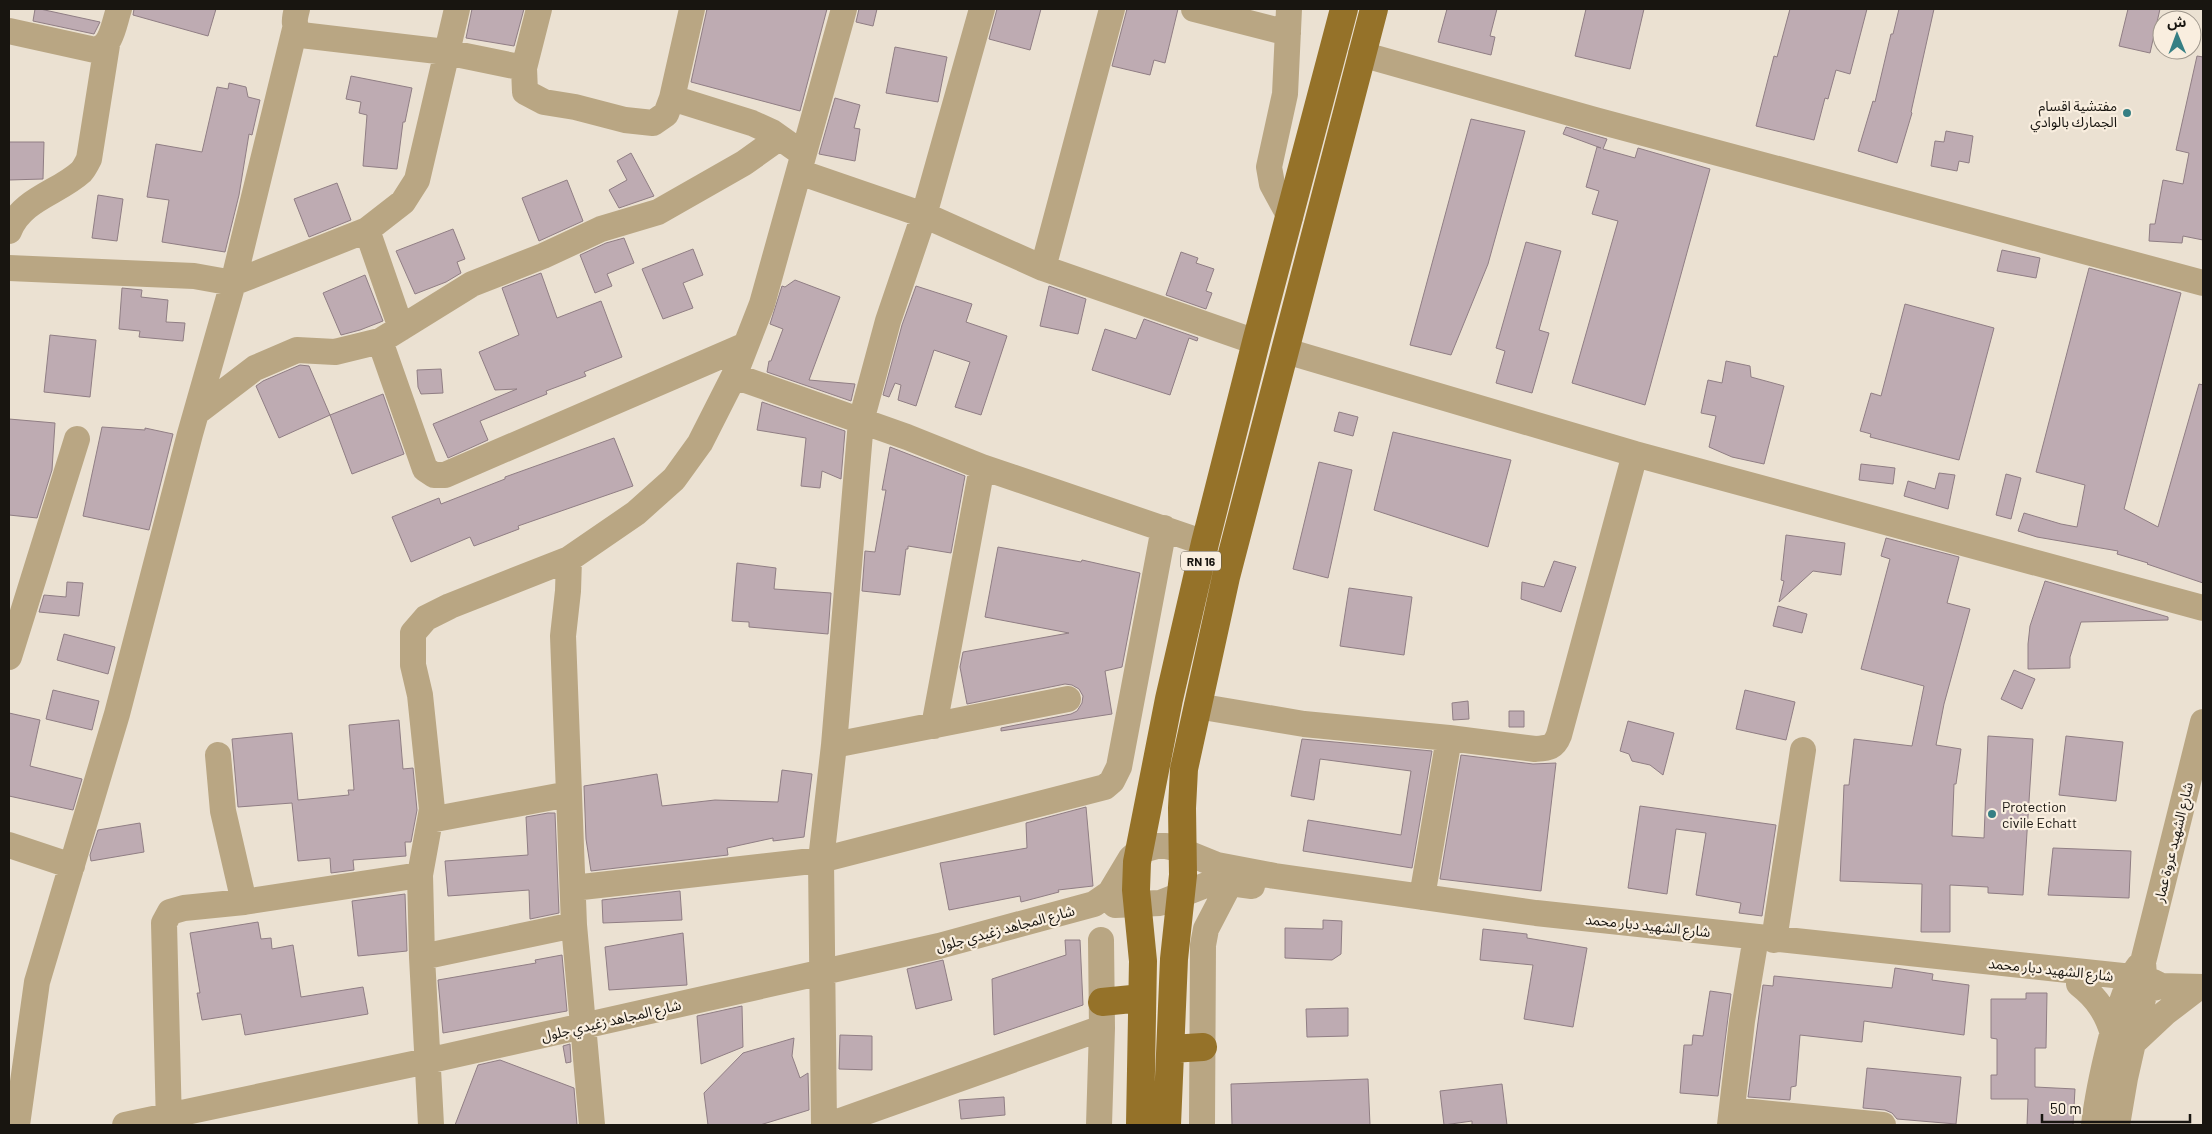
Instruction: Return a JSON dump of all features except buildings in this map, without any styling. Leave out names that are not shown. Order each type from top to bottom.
[{"type":"main road","name":"RN 16","points":[[1140,1125],[1143,961],[1137,905],[1136,877],[1139,851],[1169,699],[1205,543],[1344,9]]},
{"type":"main road","name":"RN 16","points":[[1167,1125],[1176,931],[1182,894],[1184,769],[1226,577],[1374,9]]},
{"type":"main road","points":[[1102,1002],[1142,998]]},
{"type":"main road","points":[[1171,1049],[1204,1047]]},
{"type":"street","points":[[9,231],[13,221],[42,195],[82,171],[89,159],[107,45],[119,9]]},
{"type":"street","points":[[9,268],[185,276],[233,283],[368,230],[403,202],[417,180],[457,9]]},
{"type":"street","points":[[539,9],[524,68],[525,92],[544,102],[575,107],[625,120],[653,123],[666,114],[672,98],[687,10]]},
{"type":"street","points":[[431,1125],[422,957],[420,875],[432,810],[420,695],[413,665],[413,633],[426,618],[450,606],[569,559],[636,513],[674,479],[700,444],[734,376],[762,304],[844,9]]},
{"type":"street","points":[[824,1125],[821,860],[834,745],[861,421],[888,321],[924,215],[982,9]]},
{"type":"street","points":[[1043,268],[1112,9]]},
{"type":"street","points":[[1194,9],[1289,21],[1285,94],[1269,167],[1272,184],[1290,217]]},
{"type":"street","points":[[296,19],[301,35],[446,52],[524,68]]},
{"type":"street","points":[[16,1125],[37,982],[117,714],[196,413],[233,283],[296,19]]},
{"type":"street","points":[[9,31],[95,50],[102,49],[107,45]]},
{"type":"street","points":[[1361,54],[1604,123],[2203,283]]},
{"type":"street","points":[[672,98],[752,123],[779,138],[801,163],[1043,268],[1256,342]]},
{"type":"street","points":[[196,413],[255,368],[297,350],[335,352],[380,341],[472,284],[543,256],[601,229],[658,212],[744,163],[779,138]]},
{"type":"street","points":[[368,230],[401,328]]},
{"type":"street","points":[[380,341],[425,469],[434,475],[445,475],[746,345]]},
{"type":"street","points":[[1286,350],[1635,454],[2203,608]]},
{"type":"street","points":[[734,376],[907,437],[982,467],[1205,543]]},
{"type":"street","points":[[9,657],[77,439]]},
{"type":"street","points":[[1197,706],[1304,724],[1449,738],[1535,749],[1548,748],[1556,744],[1635,454]]},
{"type":"street","points":[[934,726],[982,467]]},
{"type":"street","points":[[573,888],[821,860],[1105,787],[1112,781],[1119,767],[1164,528]]},
{"type":"street","points":[[569,559],[568,592],[563,636],[574,925],[592,1125]]},
{"type":"street","points":[[834,745],[1068,699]]},
{"type":"street","name":"شارع الشهيد عروة عمار","points":[[2094,1125],[2104,1072],[2124,1038],[2142,980],[2203,722]]},
{"type":"street","points":[[1422,897],[1449,738]]},
{"type":"street","points":[[1803,750],[1764,945],[1742,1021],[1731,1118],[1883,1125]]},
{"type":"street","points":[[218,755],[223,811],[244,902]]},
{"type":"street","points":[[430,820],[569,794]]},
{"type":"street","points":[[9,845],[72,866]]},
{"type":"street","name":"شارع الشهيد دبار محمد","points":[[1139,851],[1157,846],[1175,848],[1206,861],[1230,868],[1334,892],[2079,984],[2142,980]]},
{"type":"street","name":"شارع المجاهد زغيدي جلول","points":[[1094,904],[1110,893],[1131,858],[1139,851]]},
{"type":"street","points":[[169,1121],[164,923],[170,912],[184,908],[244,902],[420,875]]},
{"type":"street","points":[[1202,1125],[1204,1047],[1203,945],[1206,929],[1230,883]]},
{"type":"street","name":"شارع الشهيد دبار محمد","points":[[1137,905],[1160,903],[1206,884],[1230,883],[1422,897],[1764,945],[2201,987]]},
{"type":"street","name":"شارع المجاهد زغيدي جلول","points":[[125,1125],[169,1121],[822,971],[939,946],[1094,904],[1137,905]]},
{"type":"street","points":[[422,957],[574,925]]},
{"type":"street","points":[[1099,1125],[1102,1028],[1101,940]]},
{"type":"street","points":[[2079,984],[2089,992],[2124,1038],[2201,987]]},
{"type":"street","points":[[829,1125],[1102,1028]]},
{"type":"street","name":"شارع الشهيد عروة عمار","points":[[2117,1125],[2125,1078],[2124,1038]]},
{"type":"place","name":"مفتشية اقسام الجمارك بالوادي","points":[[2127,113]]},
{"type":"place","name":"Protection civile Echatt","points":[[1992,814]]}]
